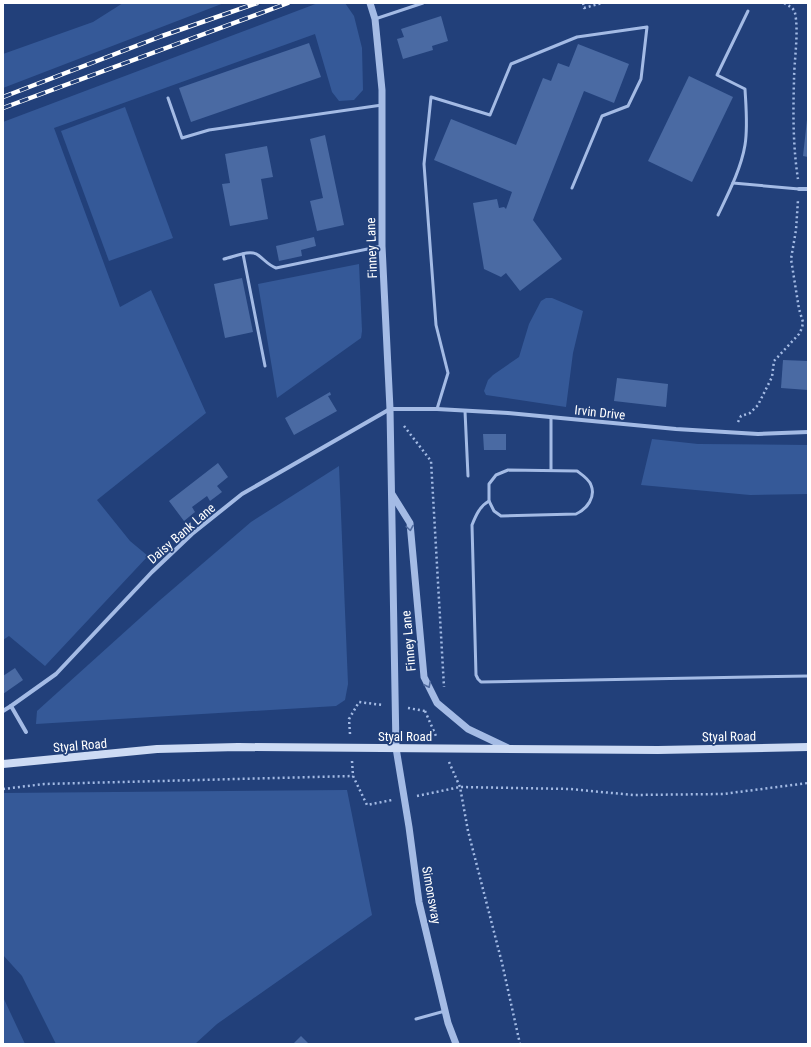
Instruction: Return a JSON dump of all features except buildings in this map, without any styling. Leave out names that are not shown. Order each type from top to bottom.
[{"type":"main road","name":"Styal Road","points":[[3,764],[156,750],[238,747],[658,750],[808,747]]},
{"type":"street","name":"Finney Lane","points":[[370,3],[375,19],[382,90],[382,246],[390,409],[396,748]]},
{"type":"street","points":[[799,189],[808,189]]},
{"type":"street","name":"Irvin Drive","points":[[390,409],[437,408],[465,411],[508,412],[676,429],[758,434],[808,432]]},
{"type":"street","name":"Daisy Bank Lane","points":[[3,711],[56,674],[152,572],[192,534],[242,494],[390,409]]},
{"type":"street","name":"Finney Lane","points":[[392,494],[410,523],[424,677],[437,703],[468,729],[508,748]]},
{"type":"street","points":[[11,706],[26,732]]},
{"type":"street","name":"Simonsway","points":[[396,748],[419,902],[446,1011],[456,1044]]},
{"type":"lane","points":[[375,19],[423,3]]},
{"type":"lane","points":[[718,215],[733,183],[745,145],[745,89],[717,75],[748,11]]},
{"type":"lane","points":[[437,408],[448,373],[436,325],[424,164],[431,97],[490,115],[511,64],[577,37],[647,27],[641,79],[628,106],[602,116],[572,188]]},
{"type":"lane","points":[[168,98],[182,138],[209,130],[382,105]]},
{"type":"lane","points":[[733,183],[799,189]]},
{"type":"lane","points":[[224,259],[243,254],[255,253],[270,266],[276,268],[382,246]]},
{"type":"lane","points":[[243,254],[265,366]]},
{"type":"lane","points":[[465,411],[468,476]]},
{"type":"lane","points":[[551,417],[551,470]]},
{"type":"lane","points":[[508,470],[551,470],[577,471],[590,483],[592,494],[584,510],[576,514],[501,516],[494,511],[489,501],[489,484],[496,475],[508,470]]},
{"type":"lane","points":[[489,501],[484,503],[479,510],[472,525],[476,675],[481,682],[808,676]]},
{"type":"lane","points":[[416,1019],[446,1011]]},
{"type":"path","points":[[583,3],[584,8],[602,3]]},
{"type":"path","points":[[738,423],[738,419],[741,416],[750,414],[758,405],[772,377],[774,362],[799,334],[803,322],[799,309],[791,258],[796,230],[799,189],[794,151],[796,23],[794,11],[791,6],[784,3]]},
{"type":"path","points":[[390,409],[431,461],[445,698],[425,711],[460,787],[468,831],[502,963],[520,1044]]},
{"type":"path","points":[[3,789],[44,784],[353,776]]},
{"type":"path","points":[[460,787],[570,789],[633,795],[723,794],[808,783]]},
{"type":"shaded area","points":[[123,3],[224,3],[3,88],[3,54],[93,22]]},
{"type":"shaded area","points":[[318,3],[345,3],[354,16],[362,48],[363,90],[354,100],[339,101],[332,92],[315,34],[54,128],[120,307],[151,290],[206,413],[97,500],[130,541],[148,556],[45,666],[9,636],[3,640],[3,122]]},
{"type":"shaded area","points":[[125,107],[173,238],[109,261],[61,131]]},
{"type":"shaded area","points":[[359,264],[361,338],[277,398],[258,284]]},
{"type":"shaded area","points":[[546,298],[552,298],[583,311],[573,353],[566,407],[486,395],[484,391],[488,380],[519,357],[529,324],[541,301]]},
{"type":"shaded area","points":[[652,439],[698,444],[808,445],[808,494],[750,495],[641,485]]},
{"type":"shaded area","points":[[339,466],[348,684],[345,700],[336,706],[36,724],[37,711],[159,601],[251,522]]},
{"type":"shaded area","points":[[347,790],[372,915],[217,1024],[195,1044],[56,1044],[22,976],[3,955],[3,793]]},
{"type":"shaded area","points":[[3,997],[25,1044],[3,1044]]},
{"type":"railway","points":[[3,97],[162,36],[257,3]]},
{"type":"railway","points":[[3,108],[288,3]]}]
